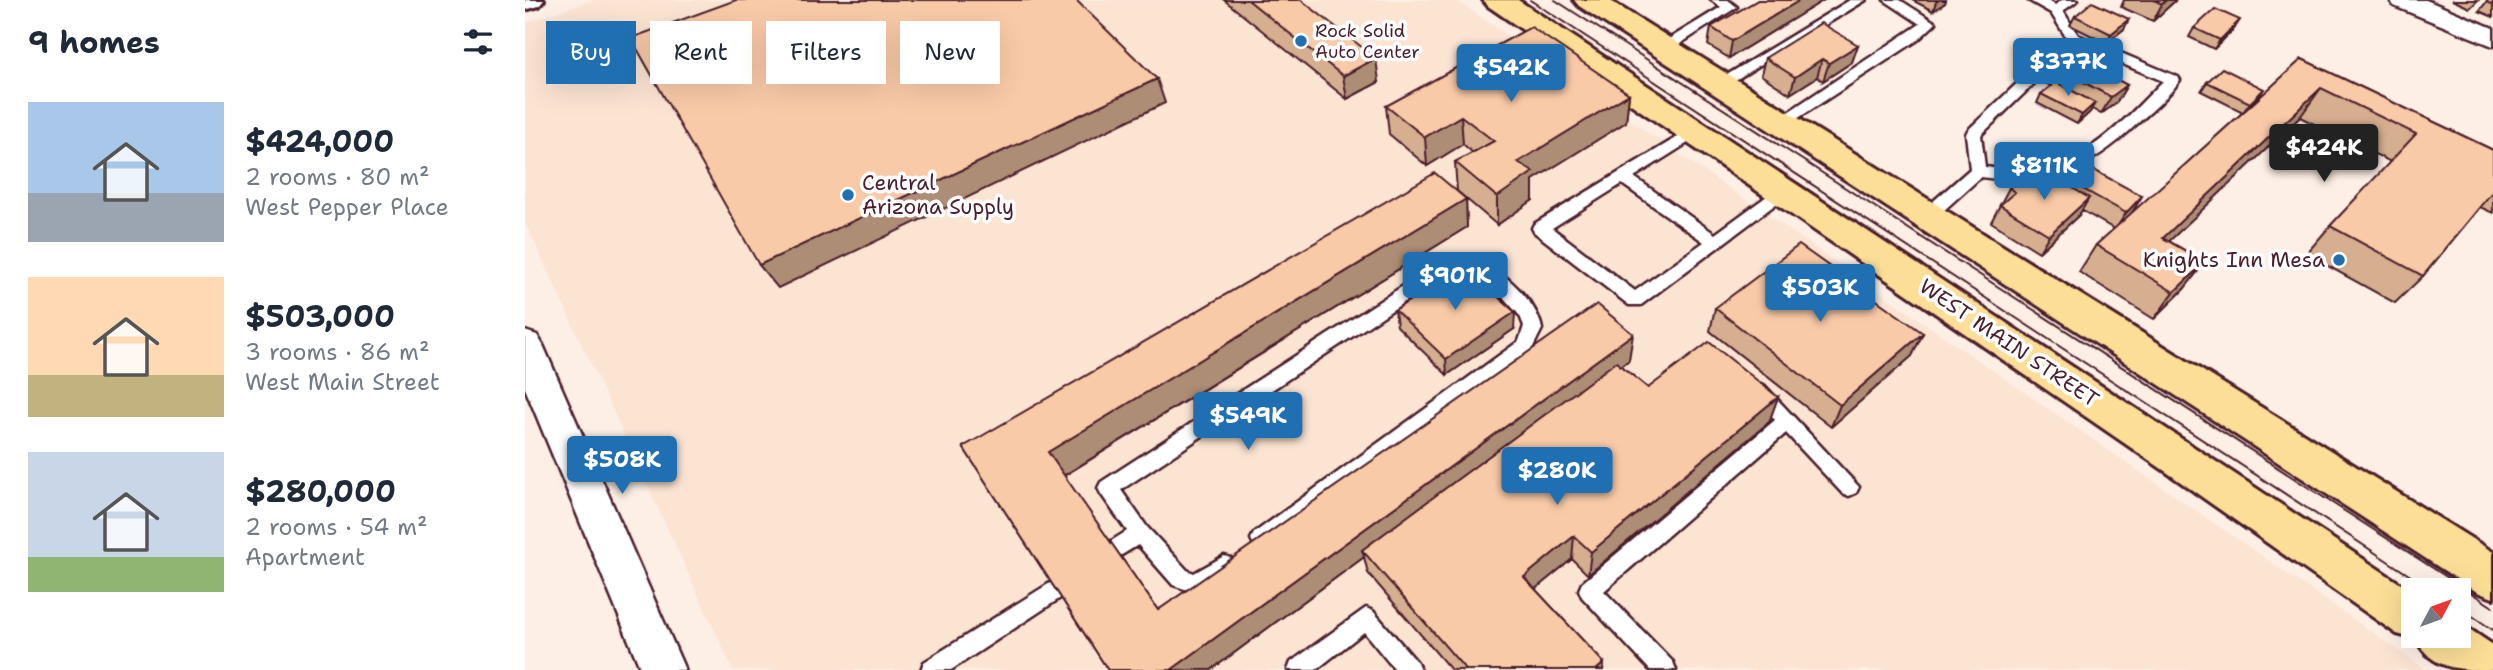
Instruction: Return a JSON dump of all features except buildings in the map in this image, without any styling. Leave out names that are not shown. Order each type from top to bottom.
[{"type":"main road","name":"WEST MAIN STREET","points":[[1498,0],[2401,610]]},
{"type":"main road","points":[[1589,0],[2493,577]]},
{"type":"main road","points":[[2457,648],[2488,670]]},
{"type":"street","points":[[2403,0],[2493,38]]},
{"type":"street","points":[[525,345],[663,670]]},
{"type":"lane","points":[[1664,48],[1730,7],[1718,0]]},
{"type":"lane","points":[[1719,84],[1859,0]]},
{"type":"lane","points":[[1781,123],[1913,37],[1929,23],[1891,0]]},
{"type":"lane","points":[[1927,216],[1977,171],[2023,176],[2066,167],[2115,138],[2173,80],[2073,38],[2056,10],[2035,0]]},
{"type":"lane","points":[[2056,10],[2071,0]]},
{"type":"lane","points":[[1977,171],[1973,134],[2073,38]]},
{"type":"lane","points":[[1694,132],[1541,228],[1635,300],[1784,192]]},
{"type":"lane","points":[[1622,177],[1714,241]]},
{"type":"lane","points":[[1462,261],[1476,265],[1525,308],[1533,323],[1533,334],[1525,346],[1242,553],[1196,583],[1180,578],[1140,533],[1108,488],[1449,264],[1462,261]]},
{"type":"lane","points":[[1749,383],[1770,401],[1786,422],[1849,487]]},
{"type":"lane","points":[[1665,670],[1589,590],[1786,422]]},
{"type":"lane","points":[[1115,550],[1140,533]]},
{"type":"lane","points":[[932,670],[1058,588]]},
{"type":"lane","points":[[1299,670],[1366,618],[1409,670]]},
{"type":"shaded area","points":[[592,0],[1456,0],[2427,670],[733,670],[525,222],[525,23]]},
{"type":"tram line","points":[[1530,0],[2414,578]]},
{"type":"tram line","points":[[1555,0],[2493,607]]},
{"type":"tram line","points":[[2471,615],[2493,630]]},
{"type":"place","name":"Rock Solid Auto Center","points":[[1301,41]]},
{"type":"place","name":"Central Arizona Supply","points":[[848,195]]},
{"type":"place","name":"Knights Inn Mesa","points":[[2339,260]]}]
